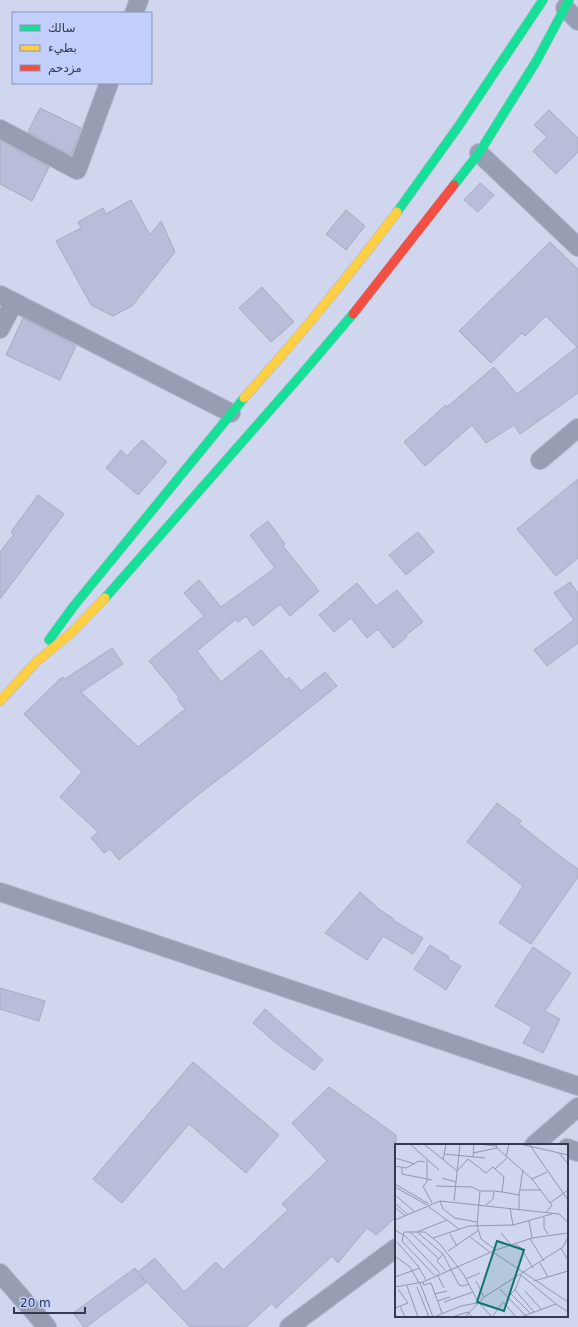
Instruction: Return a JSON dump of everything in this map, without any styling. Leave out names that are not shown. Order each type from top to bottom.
[{"type":"main road","points":[[36,662],[73,607],[231,413],[308,326],[377,240],[458,127],[543,0]]},
{"type":"main road","points":[[0,701],[36,662],[71,633],[101,602],[349,319],[479,153],[537,60],[567,4]]},
{"type":"street","points":[[134,12],[139,0]]},
{"type":"street","points":[[567,4],[578,21]]},
{"type":"street","points":[[0,129],[77,170],[109,84]]},
{"type":"street","points":[[479,153],[578,246]]},
{"type":"street","points":[[0,329],[7,298],[231,413]]},
{"type":"street","points":[[540,460],[578,428]]},
{"type":"street","points":[[0,892],[578,1086]]},
{"type":"street","points":[[545,1143],[578,1107]]},
{"type":"street","points":[[568,1148],[578,1152]]},
{"type":"street","points":[[289,1327],[395,1249]]},
{"type":"street","points":[[0,1273],[47,1327]]},
{"type":"building","points":[[40,108],[81,128],[71,155],[28,132]]},
{"type":"building","points":[[549,110],[578,138],[578,152],[556,174],[533,151],[547,137],[534,125]]},
{"type":"building","points":[[0,141],[49,167],[32,201],[0,184]]},
{"type":"building","points":[[480,183],[494,195],[478,212],[464,200]]},
{"type":"building","points":[[131,200],[150,235],[161,221],[175,252],[132,306],[113,316],[91,305],[56,241],[81,228],[78,222],[103,208],[106,214]]},
{"type":"building","points":[[346,210],[365,226],[346,250],[326,234]]},
{"type":"building","points":[[550,242],[578,269],[578,393],[520,434],[514,425],[486,443],[472,425],[425,466],[404,442],[446,405],[447,407],[494,367],[517,394],[577,347],[546,316],[525,336],[522,333],[491,363],[459,331]]},
{"type":"building","points":[[262,287],[294,322],[271,342],[239,308]]},
{"type":"building","points":[[23,318],[76,346],[60,380],[6,355]]},
{"type":"building","points":[[142,440],[167,462],[138,495],[106,468],[121,450],[127,456]]},
{"type":"building","points":[[578,479],[578,558],[556,576],[517,529]]},
{"type":"building","points":[[38,495],[64,514],[0,599],[0,552],[14,534],[11,532]]},
{"type":"building","points":[[268,521],[285,544],[283,546],[319,591],[290,616],[280,604],[253,626],[246,616],[238,622],[236,619],[197,651],[221,682],[261,650],[286,680],[289,677],[301,691],[325,672],[337,686],[199,794],[119,860],[110,849],[104,853],[91,838],[98,832],[60,797],[82,772],[24,714],[62,677],[65,679],[112,648],[123,664],[81,692],[138,747],[185,709],[177,699],[179,697],[149,661],[204,616],[184,593],[199,580],[221,607],[275,568],[250,535]]},
{"type":"building","points":[[418,532],[434,552],[406,575],[389,555]]},
{"type":"building","points":[[570,582],[578,593],[578,643],[547,666],[534,650],[574,620],[554,593]]},
{"type":"building","points":[[357,583],[376,606],[397,590],[423,622],[406,635],[407,637],[393,648],[378,629],[367,638],[351,618],[334,632],[319,615]]},
{"type":"building","points":[[497,803],[521,821],[519,824],[578,869],[578,877],[531,944],[499,923],[523,886],[467,842]]},
{"type":"building","points":[[360,892],[380,910],[394,919],[393,920],[423,938],[413,954],[383,936],[367,960],[325,933]]},
{"type":"building","points":[[430,945],[449,957],[448,959],[461,966],[446,990],[414,969]]},
{"type":"building","points":[[533,947],[571,973],[545,1011],[560,1019],[543,1053],[523,1043],[532,1027],[495,1006]]},
{"type":"building","points":[[0,988],[45,1001],[39,1021],[0,1009]]},
{"type":"building","points":[[265,1009],[323,1060],[314,1070],[277,1044],[253,1023]]},
{"type":"building","points":[[193,1062],[279,1135],[246,1173],[189,1124],[122,1203],[93,1179]]},
{"type":"building","points":[[329,1087],[396,1135],[395,1218],[376,1235],[367,1228],[338,1263],[332,1256],[276,1308],[272,1303],[246,1327],[190,1327],[140,1275],[146,1283],[84,1327],[73,1313],[135,1268],[138,1272],[155,1258],[184,1292],[216,1262],[223,1270],[288,1210],[282,1204],[327,1161],[292,1123]]},
{"type":"traffic: fast","points":[[397,212],[458,127],[543,0]]},
{"type":"traffic: fast","points":[[454,185],[479,153],[537,60],[569,0]]},
{"type":"traffic: fast","points":[[105,598],[353,314]]},
{"type":"traffic: fast","points":[[49,640],[73,607],[244,398]]},
{"type":"traffic: slow","points":[[244,398],[323,306],[397,212]]},
{"type":"traffic: slow","points":[[0,701],[36,662],[71,633],[105,598]]},
{"type":"traffic: jam","points":[[353,314],[454,185]]}]
